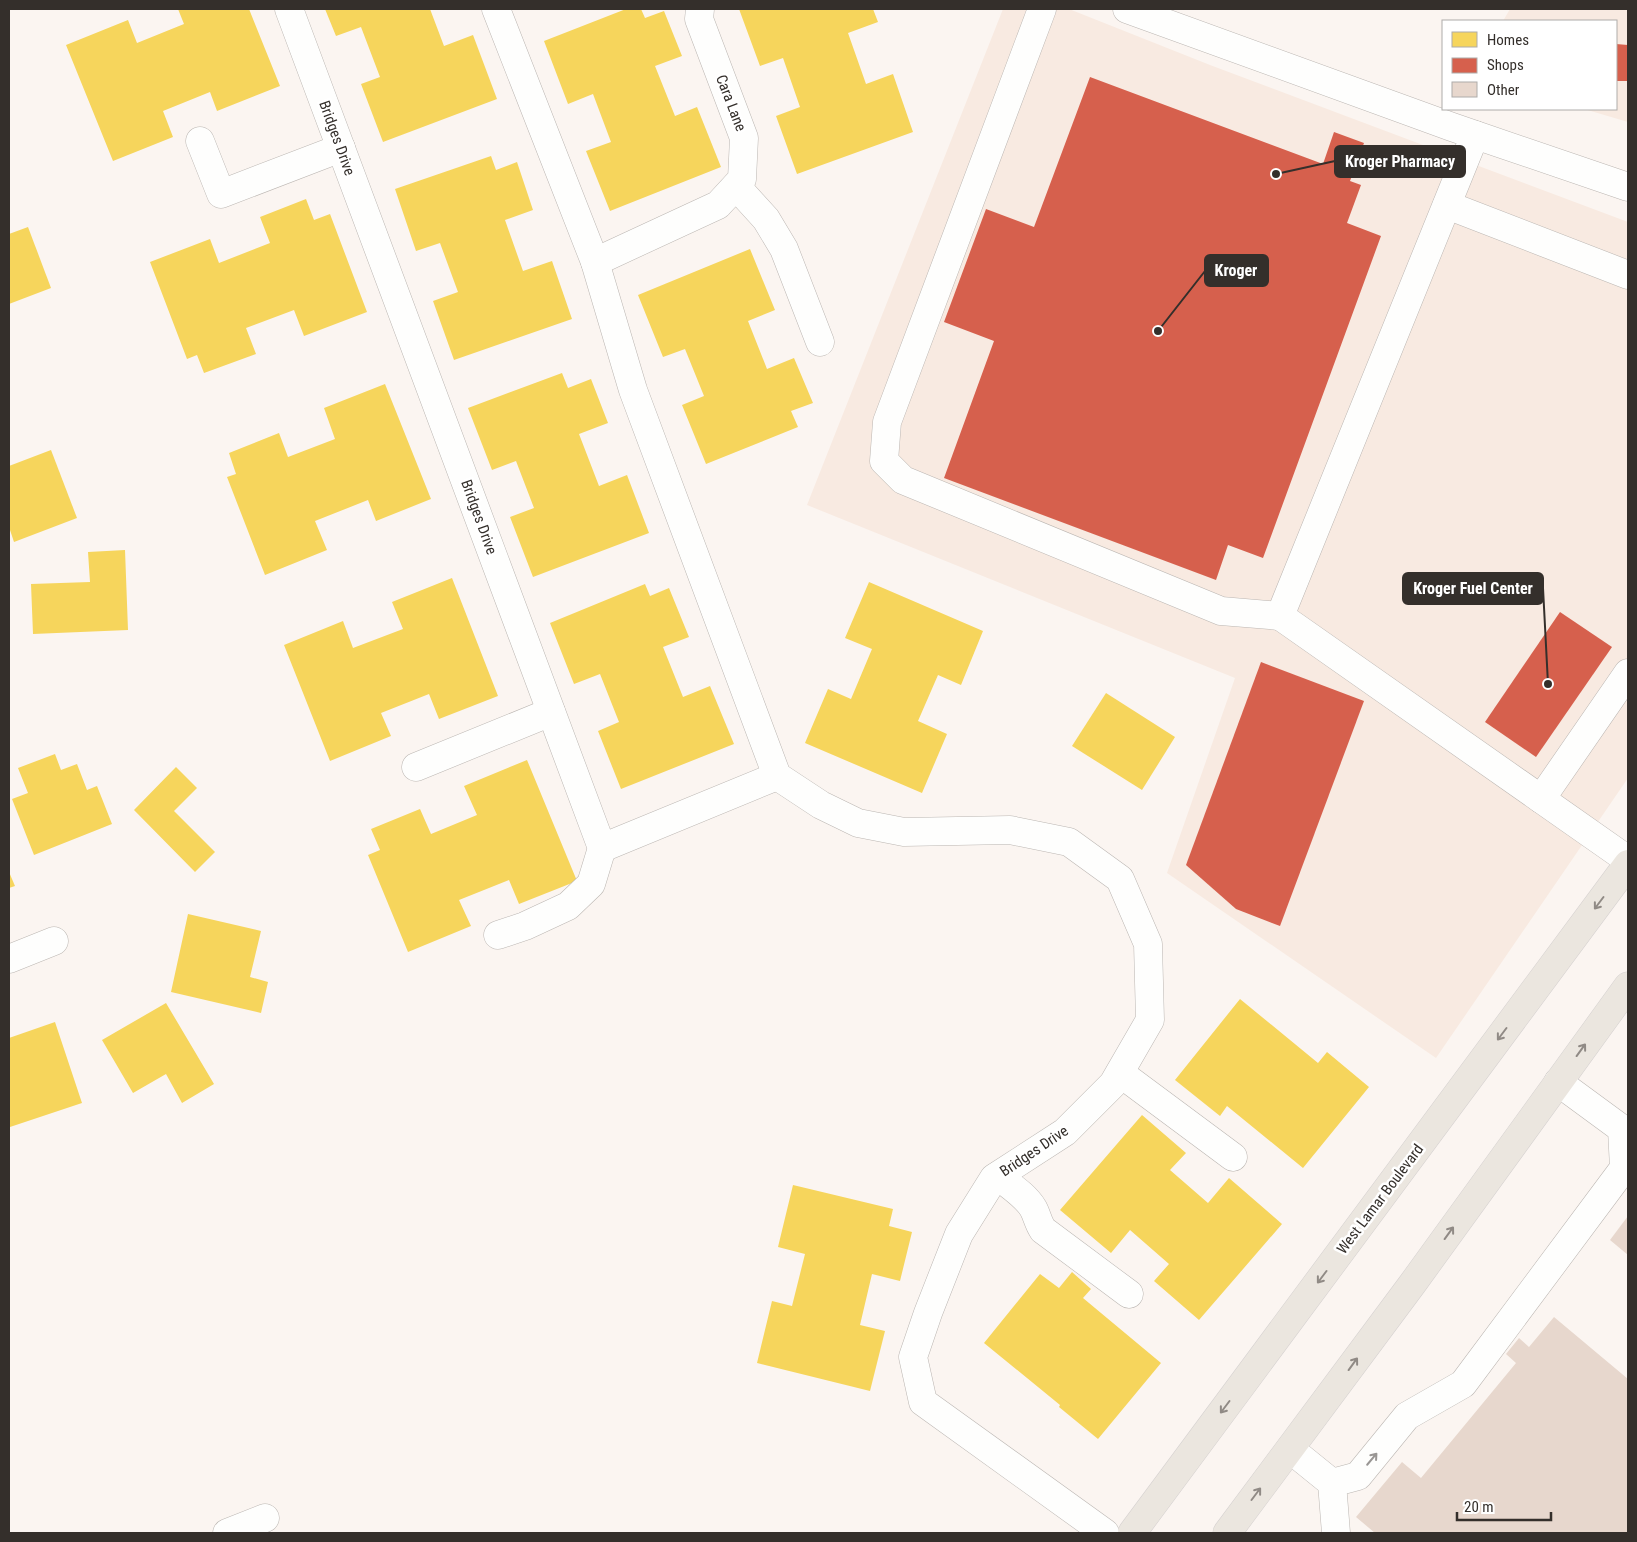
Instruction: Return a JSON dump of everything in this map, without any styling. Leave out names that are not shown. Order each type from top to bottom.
[{"type":"main road","name":"West Lamar Boulevard","points":[[1132,1533],[1628,864]]},
{"type":"main road","points":[[1227,1533],[1628,986]]},
{"type":"street","name":"Bridges Drive","points":[[289,9],[602,848]]},
{"type":"street","points":[[496,9],[595,262],[633,390],[777,776],[602,848],[591,884],[568,906],[525,926],[498,935]]},
{"type":"street","name":"Cara Lane","points":[[595,262],[718,205],[742,180],[744,138],[699,19],[700,9]]},
{"type":"street","points":[[1042,9],[886,422],[884,462],[903,480],[1221,611],[1280,616],[1628,860]]},
{"type":"street","points":[[1127,9],[1475,135],[1628,187]]},
{"type":"street","points":[[1280,616],[1475,135]]},
{"type":"street","points":[[200,141],[221,194],[341,148]]},
{"type":"street","points":[[736,186],[766,219],[784,248],[820,342]]},
{"type":"street","points":[[1447,205],[1628,275]]},
{"type":"street","points":[[1541,799],[1628,673]]},
{"type":"street","points":[[416,766],[551,712]]},
{"type":"street","name":"Bridges Drive","points":[[777,776],[821,805],[858,824],[904,832],[1010,830],[1069,842],[1120,879],[1148,944],[1150,1020],[1113,1084],[1066,1132],[994,1178],[959,1234],[928,1313],[914,1357],[923,1402],[1105,1533]]},
{"type":"street","points":[[9,958],[54,941]]},
{"type":"street","points":[[1120,1073],[1233,1157]]},
{"type":"street","points":[[1332,1483],[1358,1476],[1407,1416],[1464,1384],[1624,1168],[1622,1129],[1558,1082]]},
{"type":"street","points":[[998,1176],[1026,1199],[1034,1210],[1043,1230],[1129,1294]]},
{"type":"street","points":[[1290,1449],[1332,1483],[1336,1533]]},
{"type":"street","points":[[227,1533],[264,1518]]},
{"type":"shaded area","points":[[1003,9],[1069,9],[1210,65],[1628,222],[1628,778],[1436,1058],[1167,873],[1235,678],[807,505]]},
{"type":"shaded area","points":[[1510,9],[1628,9],[1628,122],[1587,110],[1617,110],[1617,20],[1504,20]]},
{"type":"building: Homes","points":[[178,9],[249,9],[280,86],[217,111],[210,92],[163,111],[173,137],[113,161],[66,45],[128,20],[137,43],[184,24]]},
{"type":"building: Homes","points":[[325,9],[430,9],[444,46],[473,35],[497,99],[383,142],[361,84],[380,77],[361,27],[336,36]]},
{"type":"building: Homes","points":[[626,9],[641,9],[645,18],[664,11],[682,56],[655,66],[675,116],[697,107],[721,167],[610,211],[586,151],[611,142],[593,94],[568,104],[544,41]]},
{"type":"building: Homes","points":[[739,9],[873,9],[878,22],[848,33],[866,84],[893,74],[913,132],[797,174],[776,116],[800,107],[783,58],[760,66]]},
{"type":"building: Homes","points":[[491,156],[496,170],[517,162],[533,210],[505,220],[523,271],[552,261],[572,319],[454,360],[433,301],[458,292],[440,243],[416,251],[395,189]]},
{"type":"building: Homes","points":[[306,199],[314,220],[330,214],[367,312],[304,336],[294,310],[246,328],[256,354],[204,373],[197,355],[187,359],[150,262],[210,239],[219,263],[270,243],[260,217]]},
{"type":"building: Homes","points":[[28,227],[51,288],[9,304],[9,234]]},
{"type":"building: Homes","points":[[750,249],[775,310],[748,321],[767,369],[794,358],[813,403],[791,411],[798,427],[706,464],[682,405],[704,396],[685,349],[663,357],[638,295]]},
{"type":"building: Homes","points":[[562,373],[568,388],[591,379],[608,423],[579,434],[599,486],[627,475],[649,533],[533,577],[510,517],[534,508],[516,461],[492,470],[468,408]]},
{"type":"building: Homes","points":[[385,384],[431,499],[376,521],[368,500],[315,521],[327,550],[265,575],[227,477],[236,474],[229,453],[279,433],[288,457],[335,439],[324,408]]},
{"type":"building: Homes","points":[[51,450],[77,518],[14,542],[9,527],[9,466]]},
{"type":"building: Homes","points":[[125,550],[128,630],[33,634],[31,584],[90,582],[88,552]]},
{"type":"building: Homes","points":[[452,578],[498,696],[439,719],[429,694],[381,713],[391,736],[330,761],[284,645],[343,621],[353,648],[403,629],[392,602]]},
{"type":"building: Homes","points":[[869,582],[983,631],[961,685],[938,675],[918,721],[947,734],[922,793],[805,743],[828,689],[851,699],[872,649],[845,638]]},
{"type":"building: Homes","points":[[645,584],[650,596],[669,588],[689,637],[663,647],[683,697],[710,686],[734,744],[621,789],[598,731],[619,722],[600,674],[574,684],[550,623]]},
{"type":"building: Homes","points":[[1106,693],[1175,737],[1142,790],[1072,746]]},
{"type":"building: Homes","points":[[55,754],[61,770],[77,764],[87,790],[97,786],[112,824],[34,855],[12,799],[28,793],[18,768]]},
{"type":"building: Homes","points":[[527,760],[577,881],[519,904],[509,880],[459,900],[471,926],[408,952],[368,855],[380,850],[371,829],[420,809],[431,834],[477,815],[464,786]]},
{"type":"building: Homes","points":[[176,767],[197,788],[174,811],[215,852],[195,872],[134,810]]},
{"type":"building: Homes","points":[[9,872],[15,886],[9,888]]},
{"type":"building: Homes","points":[[188,914],[261,931],[250,977],[268,982],[261,1013],[171,992]]},
{"type":"building: Homes","points":[[1240,999],[1318,1063],[1327,1052],[1369,1087],[1303,1168],[1227,1106],[1220,1116],[1175,1080]]},
{"type":"building: Homes","points":[[166,1003],[214,1084],[182,1103],[166,1074],[133,1093],[102,1040]]},
{"type":"building: Homes","points":[[55,1022],[82,1103],[10,1127],[9,1038]]},
{"type":"building: Homes","points":[[1142,1115],[1186,1153],[1170,1170],[1208,1203],[1229,1178],[1282,1224],[1199,1320],[1154,1281],[1169,1264],[1130,1230],[1111,1253],[1060,1210]]},
{"type":"building: Homes","points":[[793,1185],[893,1209],[889,1226],[912,1232],[900,1281],[872,1274],[860,1325],[885,1331],[870,1391],[757,1363],[772,1301],[792,1306],[805,1254],[778,1247]]},
{"type":"building: Homes","points":[[1072,1272],[1091,1289],[1083,1298],[1161,1363],[1098,1439],[1059,1407],[1060,1405],[984,1343],[1040,1274],[1059,1288]]},
{"type":"building: Shops","points":[[1617,44],[1628,45],[1628,81],[1617,81]]},
{"type":"building: Shops","points":[[1090,77],[1323,164],[1334,132],[1364,143],[1350,181],[1361,185],[1347,223],[1381,236],[1263,558],[1228,545],[1216,580],[944,478],[994,341],[944,322],[986,209],[1034,227]]},
{"type":"building: Shops","points":[[1560,612],[1612,647],[1536,757],[1485,722]]},
{"type":"building: Shops","points":[[1261,662],[1364,701],[1280,926],[1236,909],[1186,865]]},
{"type":"building: Other","points":[[1628,1216],[1628,1255],[1610,1240]]},
{"type":"building: Other","points":[[1554,1317],[1628,1379],[1628,1533],[1375,1533],[1356,1517],[1402,1462],[1421,1478],[1516,1363],[1506,1354],[1519,1338],[1529,1347]]},
{"type":"place","name":"Kroger Pharmacy","points":[[1276,174]]},
{"type":"place","name":"Kroger","points":[[1158,331]]},
{"type":"place","name":"Kroger Fuel Center","points":[[1548,684]]}]
